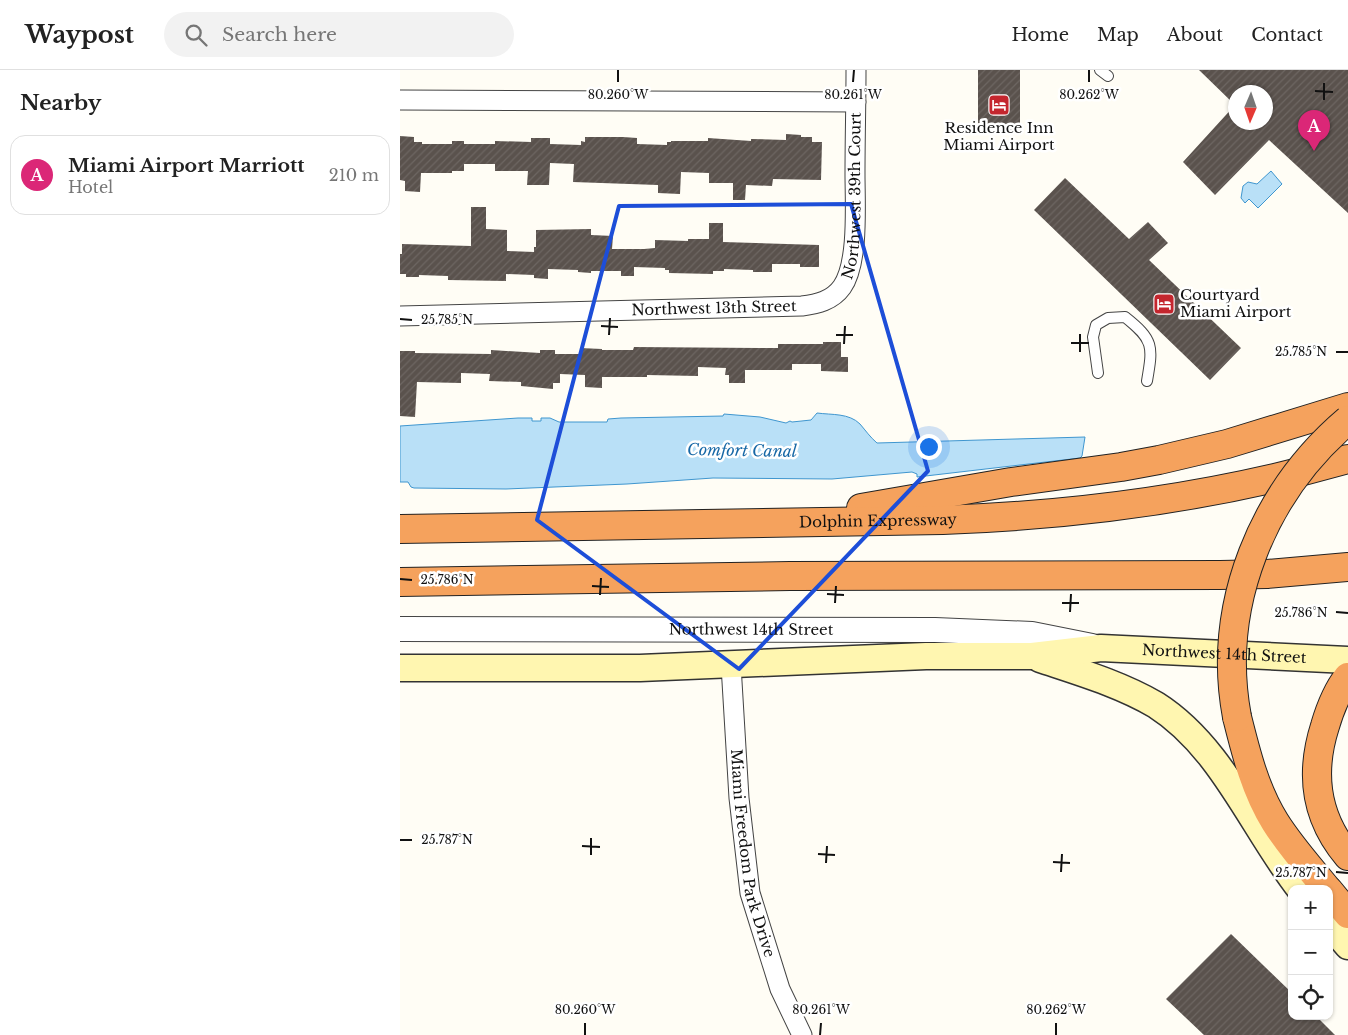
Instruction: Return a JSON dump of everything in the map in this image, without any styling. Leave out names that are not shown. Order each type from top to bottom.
[{"type":"highway","points":[[775,523],[1001,484],[1159,460],[1227,444],[1348,406]]},
{"type":"highway","points":[[1324,885],[1286,838],[1262,798],[1248,760],[1237,717],[1233,681],[1235,630],[1240,598],[1254,550],[1273,509],[1291,480],[1315,451],[1348,420]]},
{"type":"highway","name":"Dolphin Expressway","points":[[400,529],[951,520],[1065,513],[1158,501],[1214,491],[1348,459]]},
{"type":"highway","points":[[400,582],[800,576],[1220,575],[1267,574],[1348,567]]},
{"type":"highway","points":[[1348,677],[1329,711],[1318,753],[1318,793],[1323,815],[1330,832],[1348,856]]},
{"type":"highway","points":[[1333,896],[1348,914]]},
{"type":"main road","name":"Northwest 14th Street","points":[[400,668],[631,668],[926,656],[1032,656],[1101,648],[1348,660]]},
{"type":"main road","points":[[1032,656],[1091,676],[1141,697],[1157,706],[1189,731],[1211,756],[1282,867],[1297,885]]},
{"type":"main road","points":[[1333,929],[1348,946]]},
{"type":"street","name":"Northwest 39th Court","points":[[841,288],[849,271],[853,246],[856,70]]},
{"type":"street","points":[[400,100],[856,102]]},
{"type":"street","name":"Northwest 13th Street","points":[[400,316],[802,306],[826,301],[841,288]]},
{"type":"street","name":"Northwest 14th Street","points":[[400,629],[935,630],[1032,634],[1101,648]]},
{"type":"street","name":"Miami Freedom Park Drive","points":[[731,665],[739,798],[750,893],[780,989],[802,1035]]},
{"type":"lane","points":[[1098,373],[1094,336],[1096,325],[1108,318],[1125,317],[1142,331],[1148,340],[1151,351],[1147,381]]},
{"type":"highlighted area","points":[[851,204],[928,471],[739,669],[537,520],[619,206]]},
{"type":"water","points":[[1271,171],[1282,184],[1258,208],[1249,199],[1245,203],[1241,198],[1243,186],[1248,182],[1257,184]]},
{"type":"water","name":"Comfort Canal","points":[[817,413],[840,415],[856,420],[877,443],[1085,437],[1080,458],[917,477],[917,474],[912,472],[832,479],[713,478],[506,489],[414,488],[408,482],[400,482],[400,426],[518,418],[532,418],[532,421],[550,418],[559,422],[607,422],[608,419],[621,418],[723,416],[724,414],[760,417],[786,423],[790,421],[811,420]]},
{"type":"building","name":"Residence Inn Miami Airport","points":[[978,70],[1020,70],[1020,133],[978,133]]},
{"type":"building","points":[[1199,70],[1348,70],[1348,213],[1269,140],[1215,195],[1183,162],[1228,113],[1228,130],[1273,130],[1273,85],[1228,85],[1228,98]]},
{"type":"building","points":[[786,134],[812,137],[812,142],[822,142],[821,180],[773,179],[772,186],[746,185],[745,200],[733,200],[733,183],[709,183],[709,173],[681,172],[680,194],[658,193],[658,185],[573,182],[574,164],[550,163],[549,185],[527,185],[528,171],[495,171],[495,164],[464,164],[464,171],[452,171],[452,173],[421,173],[420,192],[405,191],[405,181],[400,180],[400,136],[414,137],[414,142],[422,142],[422,144],[452,144],[452,141],[464,141],[464,144],[495,144],[495,141],[531,142],[531,138],[550,138],[550,144],[581,145],[581,141],[585,142],[585,137],[623,137],[637,138],[637,144],[667,145],[667,142],[671,141],[708,141],[708,138],[751,141],[751,139],[786,140]]},
{"type":"building","name":"Courtyard Miami Airport","points":[[1065,178],[1129,239],[1148,222],[1168,243],[1149,260],[1241,348],[1210,380],[1034,210]]},
{"type":"building","points":[[471,207],[486,207],[486,229],[507,230],[507,251],[534,252],[534,247],[536,247],[536,230],[591,229],[591,235],[613,236],[612,249],[644,249],[655,248],[655,240],[688,241],[688,239],[709,239],[709,223],[723,223],[723,242],[819,245],[819,267],[800,267],[800,264],[772,264],[772,272],[724,269],[724,271],[713,271],[713,274],[669,273],[669,270],[665,270],[665,268],[634,267],[634,276],[621,276],[621,271],[591,271],[591,273],[578,272],[578,270],[548,269],[548,279],[534,278],[534,275],[506,274],[506,281],[448,280],[448,276],[419,275],[419,277],[406,277],[406,274],[400,274],[402,244],[471,246]]},
{"type":"building","points":[[823,342],[841,342],[841,357],[848,357],[848,372],[821,371],[821,364],[792,364],[792,370],[745,370],[745,383],[729,383],[729,375],[725,375],[726,368],[698,367],[698,376],[647,375],[647,377],[602,377],[602,388],[585,387],[585,375],[560,374],[560,383],[553,383],[553,389],[521,386],[521,382],[489,381],[490,374],[461,373],[461,383],[417,382],[415,417],[400,416],[400,351],[415,351],[415,353],[491,354],[491,350],[540,353],[540,350],[555,350],[555,354],[580,354],[580,348],[633,350],[634,347],[778,348],[778,344],[823,344]]},
{"type":"building","points":[[1231,934],[1288,989],[1288,1020],[1320,1020],[1335,1035],[1204,1035],[1166,999]]},
{"type":"place","name":"Residence Inn Miami Airport","points":[[999,105]]},
{"type":"place","name":"Miami Airport Marriott","points":[[1314,151]]},
{"type":"place","name":"Courtyard Miami Airport","points":[[1164,304]]}]
